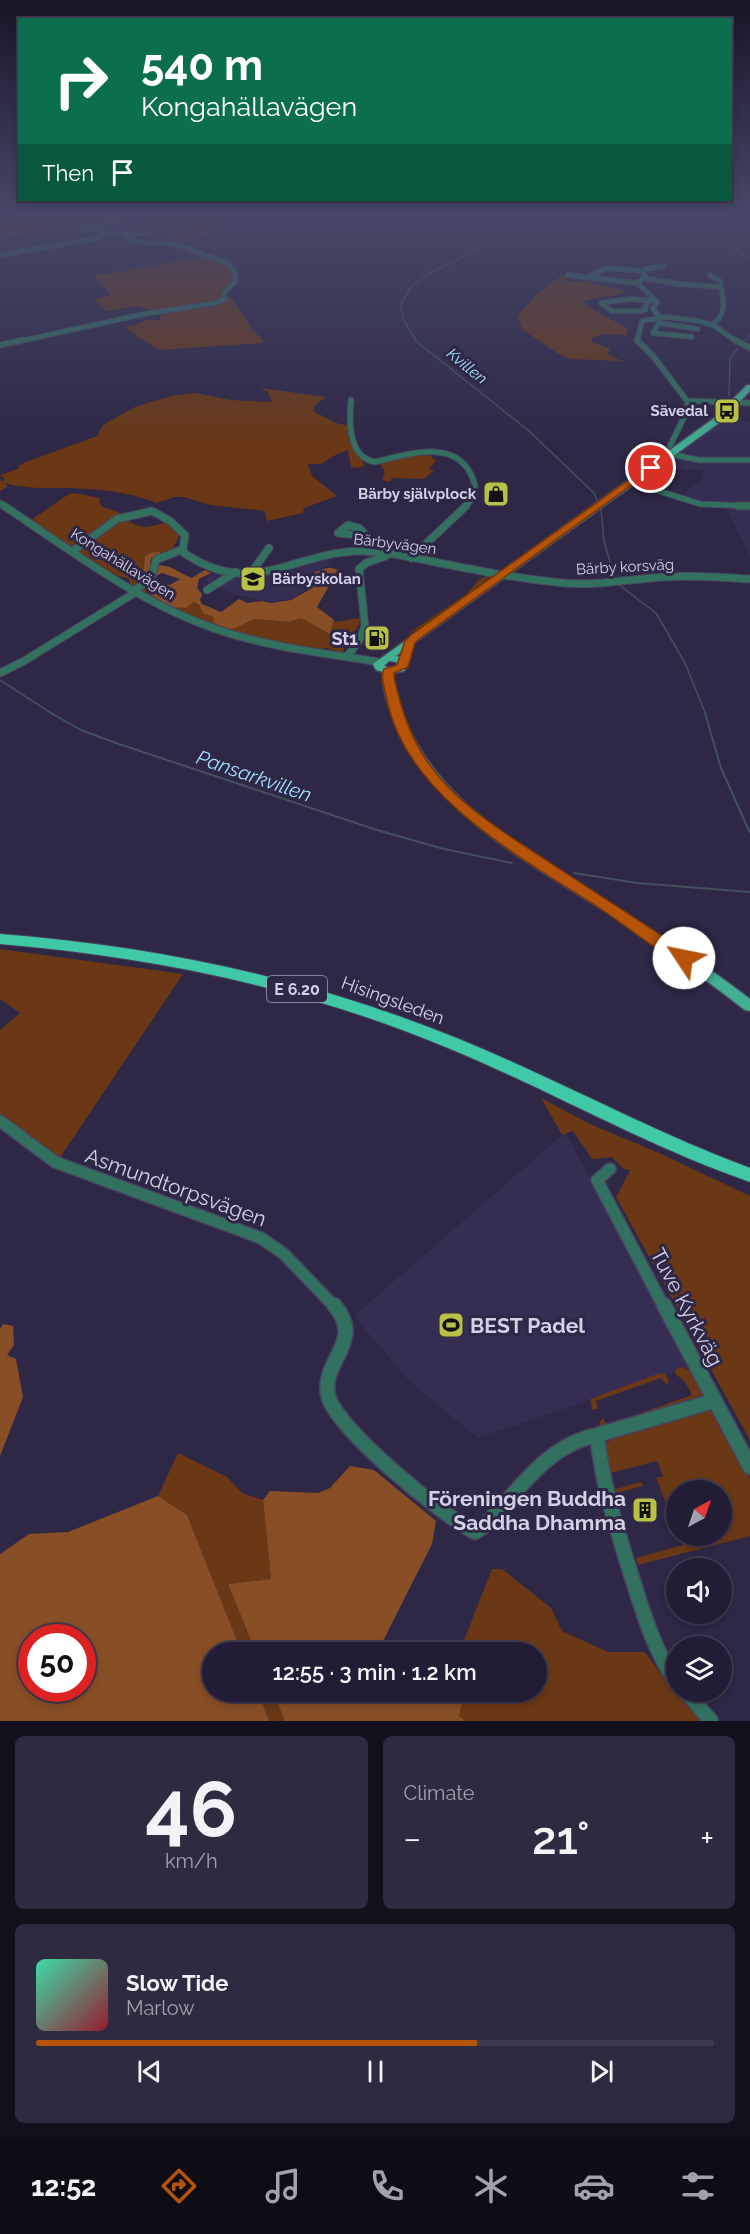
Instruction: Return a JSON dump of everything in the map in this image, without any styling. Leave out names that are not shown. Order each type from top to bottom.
[{"type":"highway","name":"Hisingsleden","points":[[0,939],[82,946],[176,960],[234,972],[331,998],[453,1043],[660,1139],[750,1175]]},
{"type":"main road","points":[[385,664],[410,641],[631,482],[670,450],[717,420],[750,387]]},
{"type":"main road","points":[[385,664],[400,669],[410,641]]},
{"type":"main road","points":[[385,664],[392,699],[407,740],[426,769],[454,800],[501,837],[678,953],[750,1006]]},
{"type":"street","points":[[0,345],[125,320],[135,315],[148,315],[224,300],[226,297],[224,292],[226,290]]},
{"type":"street","points":[[644,290],[657,303],[653,309],[658,315]]},
{"type":"street","points":[[698,329],[659,323],[653,333],[691,339],[698,329],[719,320],[724,303],[722,290]]},
{"type":"street","points":[[647,301],[645,309],[641,311],[612,311],[601,303],[632,299],[655,301]]},
{"type":"street","points":[[750,348],[739,344],[709,324],[658,315],[642,321],[637,342],[653,356],[687,401],[685,415],[670,450],[699,459],[750,460]]},
{"type":"street","points":[[351,400],[353,441],[361,458],[365,461],[375,462],[432,450],[461,459],[470,468],[477,491],[474,498],[411,558]]},
{"type":"street","points":[[687,401],[750,403]]},
{"type":"street","points":[[631,482],[700,504],[750,506]]},
{"type":"street","name":"Kongahällavägen","points":[[0,503],[135,591],[177,614],[228,633],[292,649],[385,664]]},
{"type":"street","points":[[0,673],[24,661],[152,580],[153,565],[156,560],[183,549],[185,535],[170,521],[152,511],[117,519],[73,551]]},
{"type":"street","points":[[368,536],[369,552]]},
{"type":"street","points":[[251,573],[269,548]]},
{"type":"street","name":"Bärbyvägen","points":[[183,549],[184,553],[203,567],[236,572],[278,570],[345,552],[369,552],[502,574]]},
{"type":"street","points":[[347,657],[360,639],[365,626],[358,569],[372,560],[394,555]]},
{"type":"street","points":[[207,590],[236,572]]},
{"type":"street","name":"Bärby korsväg","points":[[502,574],[571,584],[606,585],[664,577],[750,579]]},
{"type":"street","name":"Asmundtorpsvägen","points":[[0,1121],[55,1162],[261,1238],[283,1252],[338,1310],[346,1323],[344,1345],[327,1379],[330,1406],[397,1472],[466,1530],[475,1532],[483,1527],[558,1449],[574,1440],[597,1435]]},
{"type":"street","name":"Tuve Kyrkväg","points":[[609,1169],[597,1180],[750,1467]]},
{"type":"street","points":[[666,1667],[644,1616],[604,1489],[597,1435],[714,1401]]},
{"type":"street","points":[[695,1702],[711,1721]]},
{"type":"shaded area","points":[[107,290],[225,290],[222,293],[224,298],[221,301],[157,312],[139,306],[107,311],[93,299],[111,295]]},
{"type":"shaded area","points":[[542,290],[625,290],[617,295],[584,301],[591,308],[628,329],[627,335],[607,334],[592,337],[592,342],[610,349],[607,354],[622,361],[571,359],[560,355],[522,329],[519,314]]},
{"type":"shaded area","points":[[227,296],[231,297],[252,329],[263,340],[262,343],[158,350],[125,327],[145,320],[160,320],[161,313],[224,302],[228,299]]},
{"type":"shaded area","points":[[260,388],[326,397],[314,406],[313,411],[336,423],[350,426],[353,446],[364,467],[351,468],[348,450],[321,464],[308,464],[312,476],[337,496],[304,508],[303,513],[267,521],[265,511],[210,505],[184,497],[174,497],[157,503],[114,492],[80,488],[28,487],[4,483],[8,486],[0,491],[0,478],[2,482],[5,479],[0,475],[20,468],[18,466],[26,462],[97,436],[103,425],[135,407],[171,396],[196,393],[230,400],[272,402],[268,392]]},
{"type":"shaded area","points":[[722,420],[750,421],[750,557],[724,504],[699,502],[680,496],[702,480],[703,470],[657,468]]},
{"type":"shaded area","points":[[425,451],[436,461],[429,468],[434,471],[423,479],[393,478],[390,482],[382,480],[385,472],[379,462]]},
{"type":"shaded area","points":[[69,494],[99,498],[101,506],[126,515],[72,548],[31,520]]},
{"type":"shaded area","points":[[122,518],[138,526],[147,527],[165,523],[172,526],[179,535],[175,545],[166,553],[150,553],[143,575],[147,581],[138,587],[132,587],[128,578],[117,576],[76,550]]},
{"type":"shaded area","points":[[160,552],[160,555],[151,558],[150,563],[170,567],[191,578],[205,570],[211,573],[199,579],[197,588],[202,594],[200,600],[202,604],[221,612],[239,599],[247,603],[291,600],[309,590],[301,585],[308,581],[304,577],[329,568],[338,570],[317,607],[334,620],[330,634],[301,618],[289,622],[254,619],[229,629],[214,623],[213,616],[204,614],[199,605],[193,602],[186,608],[171,607],[151,595],[154,593],[150,591],[160,589],[158,586],[163,583],[170,585],[180,579],[162,573],[148,580],[143,576],[145,557],[150,553]]},
{"type":"shaded area","name":"Bärbyskolan","points":[[325,558],[332,563],[302,578],[296,585],[306,590],[293,598],[273,602],[236,595],[204,580],[215,573],[253,575],[277,573]]},
{"type":"shaded area","points":[[490,574],[495,575],[485,580],[479,588],[430,623],[406,635],[465,595],[479,580]]},
{"type":"shaded area","points":[[154,581],[163,583],[158,586],[161,589],[151,591],[193,602],[214,616],[239,625],[254,619],[289,622],[301,618],[330,634],[333,622],[361,618],[357,629],[340,641],[343,653],[326,648],[313,650],[249,637],[190,618],[138,591]]},
{"type":"shaded area","points":[[0,949],[183,974],[59,1159],[0,1115],[0,1030],[20,1013],[0,999]]},
{"type":"shaded area","points":[[541,1098],[590,1124],[659,1153],[750,1196],[750,1440],[616,1197],[630,1170],[624,1169],[612,1157],[592,1159],[573,1131],[562,1135]]},
{"type":"shaded area","points":[[562,1135],[569,1139],[690,1367],[478,1438],[408,1380],[354,1316]]},
{"type":"shaded area","points":[[3,1324],[13,1326],[14,1345],[7,1355],[16,1359],[23,1397],[0,1456],[0,1329]]},
{"type":"shaded area","points":[[679,1367],[688,1370],[695,1377],[705,1395],[704,1398],[601,1428],[599,1423],[603,1418],[607,1425],[692,1395],[684,1380],[676,1375],[675,1370]]},
{"type":"shaded area","points":[[660,1373],[665,1374],[669,1380],[667,1385],[661,1378],[596,1401],[598,1409],[592,1409],[590,1399]]},
{"type":"shaded area","points":[[708,1409],[716,1415],[750,1479],[750,1536],[732,1541],[732,1480],[666,1480],[666,1503],[656,1478],[663,1476],[657,1461],[610,1473],[616,1489],[641,1482],[643,1486],[612,1494],[602,1447],[614,1437]]},
{"type":"shaded area","points":[[178,1453],[227,1477],[242,1493],[263,1500],[271,1579],[228,1584],[252,1642],[238,1642],[187,1515],[158,1496]]},
{"type":"shaded area","points":[[350,1466],[374,1470],[436,1521],[432,1544],[383,1642],[252,1642],[228,1584],[271,1579],[263,1500],[270,1491],[318,1493],[330,1488]]},
{"type":"shaded area","points":[[158,1496],[187,1515],[238,1642],[202,1642],[202,1702],[262,1702],[269,1721],[0,1721],[0,1554],[29,1534],[68,1532]]},
{"type":"shaded area","points":[[679,1546],[711,1546],[638,1565],[636,1558]]},
{"type":"shaded area","points":[[492,1569],[502,1569],[551,1608],[562,1631],[608,1652],[645,1652],[666,1681],[666,1702],[686,1702],[702,1721],[466,1721],[459,1716],[462,1702],[547,1702],[547,1642],[463,1642]]},
{"type":"shaded area","points":[[262,1702],[277,1702],[285,1721],[269,1721]]},
{"type":"shaded area","points":[[277,1702],[462,1702],[459,1716],[466,1721],[285,1721]]},
{"type":"waterway","name":"Kvillen","points":[[409,290],[401,304],[403,319],[417,342],[529,431],[594,493],[597,500]]},
{"type":"waterway","points":[[742,344],[750,335]]},
{"type":"waterway","points":[[729,396],[730,358],[738,348]]},
{"type":"waterway","name":"Kvillen","points":[[601,508],[604,541],[615,579]]},
{"type":"waterway","name":"Kvillen","points":[[618,584],[656,613],[685,663],[706,715]]},
{"type":"waterway","name":"Pansarkvillen","points":[[0,680],[54,715]]},
{"type":"waterway","name":"Pansarkvillen","points":[[51,713],[81,730],[113,742],[377,830],[444,849],[512,863]]},
{"type":"waterway","name":"Kvillen","points":[[705,713],[721,768],[750,833]]},
{"type":"waterway","name":"Pansarkvillen","points":[[574,873],[637,883],[750,892]]},
{"type":"place","name":"Sävedal","points":[[727,411]]},
{"type":"place","name":"Bärby självplock","points":[[496,494]]},
{"type":"place","name":"Bärbyskolan","points":[[253,579]]},
{"type":"place","name":"St1","points":[[377,638]]},
{"type":"place","name":"BEST Padel","points":[[451,1325]]},
{"type":"place","name":"Föreningen Buddha Saddha Dhamma","points":[[645,1510]]},
{"type":"route","points":[[651,468],[415,637],[410,641],[411,645],[402,662],[402,667],[388,671],[388,677],[394,708],[412,750],[454,800],[501,837],[684,958]]}]
